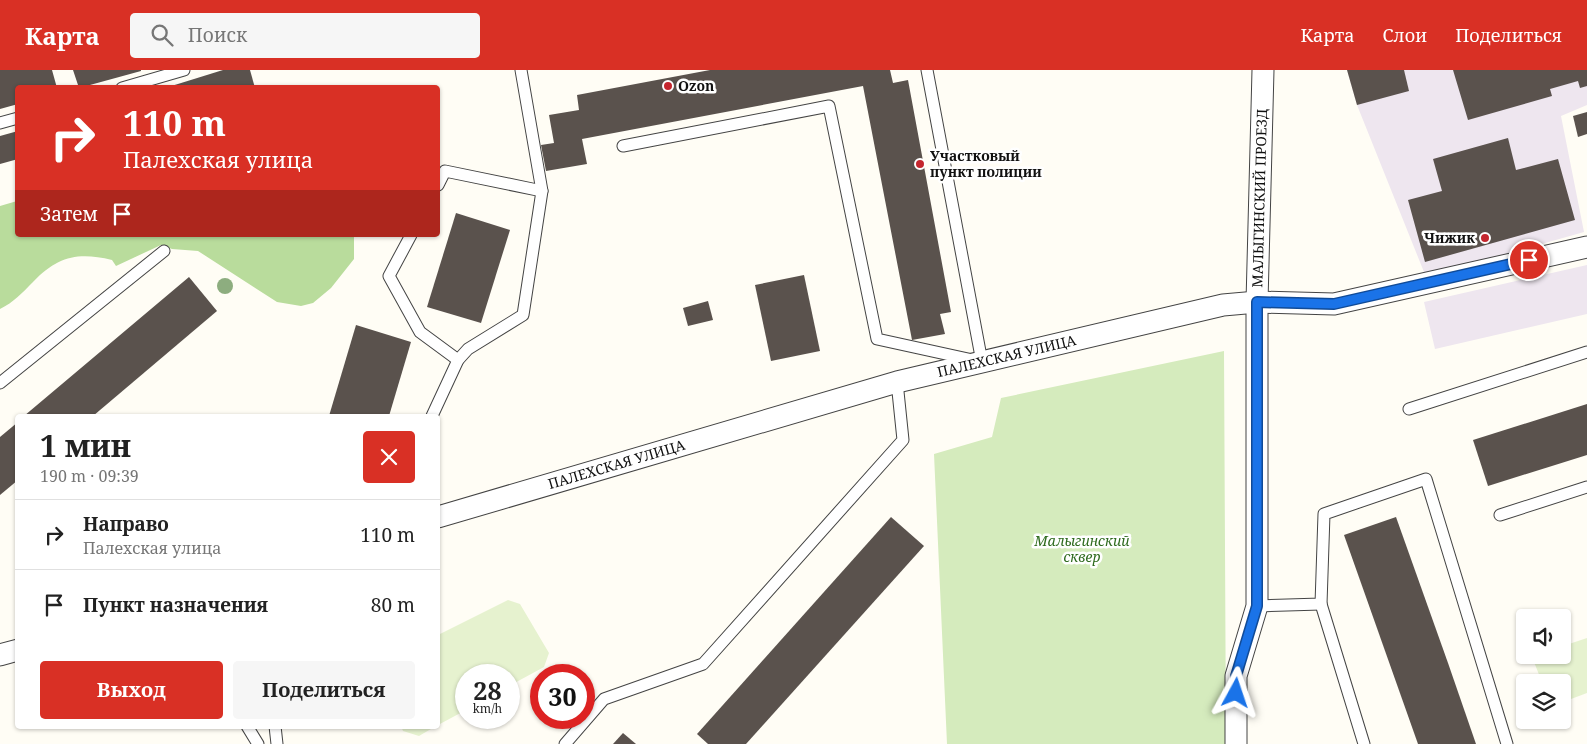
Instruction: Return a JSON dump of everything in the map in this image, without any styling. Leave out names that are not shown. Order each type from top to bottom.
[{"type":"street","name":"МАЛЫГИНСКИЙ ПРОЕЗД","points":[[1236,744],[1236,676],[1257,606],[1257,302],[1264,70]]},
{"type":"street","name":"ПАЛЕХСКАЯ УЛИЦА","points":[[440,516],[897,382],[1223,305],[1257,302],[1334,304],[1587,247]]},
{"type":"street","points":[[0,655],[15,651]]},
{"type":"lane","points":[[132,85],[184,70]]},
{"type":"lane","points":[[433,414],[458,360],[468,349],[523,315],[542,191],[521,70]]},
{"type":"lane","points":[[623,146],[829,106],[876,339],[982,362],[927,70]]},
{"type":"lane","points":[[0,123],[15,119]]},
{"type":"lane","points":[[440,181],[445,171],[542,191]]},
{"type":"lane","points":[[410,237],[389,276],[420,332],[458,360]]},
{"type":"lane","points":[[0,383],[164,251]]},
{"type":"lane","points":[[1409,408],[1587,352]]},
{"type":"lane","points":[[565,744],[604,699],[703,664],[903,440],[897,382]]},
{"type":"lane","points":[[1364,744],[1321,604],[1324,514],[1426,479],[1507,744]]},
{"type":"lane","points":[[1500,516],[1587,487]]},
{"type":"lane","points":[[1257,606],[1321,604]]},
{"type":"lane","points":[[249,729],[258,744]]},
{"type":"lane","points":[[276,729],[277,744]]},
{"type":"shaded area","points":[[1347,70],[1587,70],[1587,105],[1561,116],[1584,232],[1426,277],[1357,105]]},
{"type":"shaded area","points":[[1587,265],[1587,314],[1435,349],[1424,302]]},
{"type":"green space","points":[[15,202],[15,237],[354,237],[354,259],[331,288],[313,303],[301,306],[277,302],[198,251],[172,249],[161,245],[116,266],[112,260],[89,256],[69,258],[51,266],[14,300],[0,309],[0,206]]},
{"type":"green space","name":"Малыгинский сквер","points":[[1224,351],[1226,744],[947,744],[934,454],[992,437],[1001,398]]},
{"type":"green space","points":[[508,600],[520,604],[549,653],[545,664],[530,664],[530,675],[520,680],[520,664],[455,664],[455,716],[440,724],[440,634]]},
{"type":"green space","points":[[1587,638],[1587,693],[1571,699],[1571,674],[1539,674],[1535,664],[1571,664],[1571,643]]},
{"type":"green space","points":[[402,729],[431,729],[419,736],[403,731]]},
{"type":"building","points":[[0,70],[52,70],[56,85],[15,85],[15,105],[0,109]]},
{"type":"building","points":[[73,70],[141,70],[90,85],[78,85]]},
{"type":"building","points":[[223,70],[250,70],[254,85],[175,85]]},
{"type":"building","points":[[710,70],[890,70],[893,83],[908,80],[951,312],[940,314],[945,334],[912,340],[863,86],[582,139],[587,164],[546,171],[541,145],[554,143],[549,115],[579,110],[577,95]]},
{"type":"building","points":[[1347,70],[1404,70],[1409,91],[1357,105]]},
{"type":"building","points":[[1453,70],[1587,70],[1587,86],[1580,88],[1578,81],[1550,89],[1552,96],[1468,120]]},
{"type":"building","points":[[1587,112],[1587,134],[1578,137],[1573,116]]},
{"type":"building","points":[[15,132],[15,160],[0,164],[0,136]]},
{"type":"building","points":[[1508,138],[1516,170],[1558,159],[1575,220],[1425,262],[1408,200],[1442,191],[1433,159]]},
{"type":"building","points":[[456,213],[510,230],[481,323],[427,307]]},
{"type":"building","points":[[804,275],[820,351],[771,361],[755,285]]},
{"type":"building","points":[[189,277],[217,311],[95,414],[26,414]]},
{"type":"building","points":[[708,301],[713,320],[688,326],[683,308]]},
{"type":"building","points":[[356,325],[411,342],[390,414],[330,414]]},
{"type":"building","points":[[1587,404],[1587,455],[1488,486],[1473,440]]},
{"type":"building","points":[[15,424],[15,482],[0,495],[0,437]]},
{"type":"building","points":[[891,517],[924,546],[746,744],[708,744],[697,734]]},
{"type":"building","points":[[1396,517],[1476,744],[1418,744],[1344,535]]},
{"type":"building","points":[[623,733],[636,744],[613,744]]},
{"type":"place","name":"Ozon","points":[[668,86]]},
{"type":"place","name":"Участковый пункт полиции","points":[[920,164]]},
{"type":"place","name":"Чижик","points":[[1485,238]]},
{"type":"route","points":[[1236,693],[1236,676],[1257,606],[1257,302],[1334,304],[1529,260]]}]
